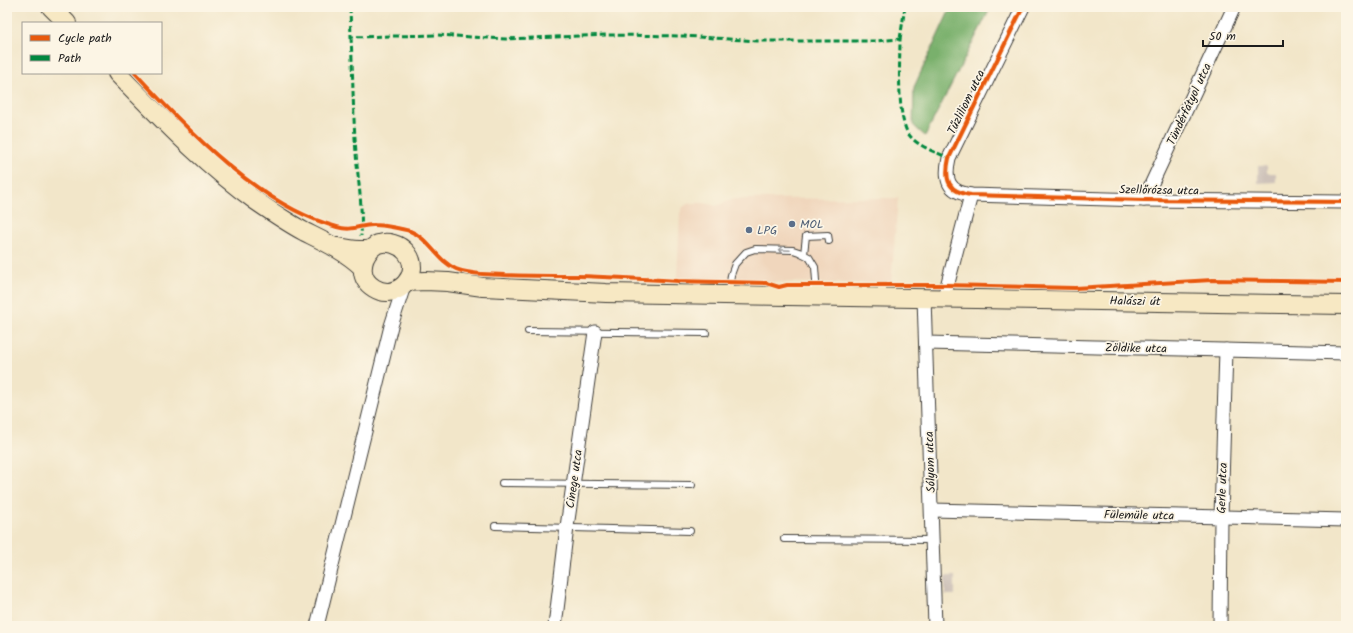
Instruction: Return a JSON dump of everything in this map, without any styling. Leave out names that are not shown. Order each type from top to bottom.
[{"type":"main road","points":[[51,7],[66,22]]},
{"type":"main road","points":[[118,74],[184,140],[255,200],[277,215],[334,247],[356,261],[362,267]]},
{"type":"main road","points":[[379,244],[393,244],[401,247],[407,252],[410,259],[408,278],[394,292],[387,293],[379,291],[366,281],[362,267],[363,260],[370,249],[379,244]]},
{"type":"main road","points":[[334,247],[370,249]]},
{"type":"main road","name":"Halászi út","points":[[408,278],[417,270],[448,282],[483,288],[545,291],[1346,304]]},
{"type":"street","name":"Tűzliliom utca","points":[[972,192],[960,194],[947,180],[946,170],[950,158],[1023,7]]},
{"type":"street","name":"Tündérfátyol utca","points":[[1144,200],[1234,7]]},
{"type":"street","name":"Szellőrózsa utca","points":[[972,192],[1144,200],[1346,202]]},
{"type":"street","points":[[944,298],[972,192]]},
{"type":"street","points":[[317,626],[392,326],[408,278]]},
{"type":"street","points":[[387,293],[392,300],[392,326]]},
{"type":"street","name":"Sólyom utca","points":[[924,298],[935,626]]},
{"type":"street","name":"Cinege utca","points":[[555,626],[567,528],[595,332]]},
{"type":"street","name":"Zöldike utca","points":[[926,343],[1346,353]]},
{"type":"street","name":"Gerle utca","points":[[1220,626],[1221,517],[1226,350]]},
{"type":"street","name":"Fülemüle utca","points":[[932,510],[1346,520]]},
{"type":"lane","points":[[804,254],[806,236],[828,235],[829,241]]},
{"type":"lane","points":[[729,295],[733,269],[739,259],[746,252],[755,249],[792,250],[809,257],[815,268],[817,296]]},
{"type":"lane","points":[[528,331],[706,333]]},
{"type":"lane","points":[[502,483],[692,486]]},
{"type":"lane","points":[[495,526],[690,531]]},
{"type":"lane","points":[[784,539],[933,540]]},
{"type":"shaded area","points":[[1258,166],[1267,166],[1267,173],[1276,173],[1276,182],[1258,183]]},
{"type":"shaded area","points":[[898,198],[891,284],[677,280],[680,213],[683,207],[689,203],[705,203],[716,206],[734,199]]},
{"type":"shaded area","points":[[945,576],[955,576],[955,595],[945,595]]},
{"type":"green space","points":[[951,7],[991,7],[925,136],[913,125],[914,87]]},
{"type":"marked path","points":[[350,7],[351,37],[437,35],[506,39],[607,35],[684,36],[758,41],[875,41],[900,39],[900,90],[903,117],[906,128],[910,136],[918,143],[949,158]]},
{"type":"marked path","points":[[900,39],[905,7]]},
{"type":"marked path","points":[[351,37],[355,138],[361,205],[361,236]]},
{"type":"cycle path","points":[[1023,7],[949,158],[947,173],[948,179],[950,184],[957,191],[971,195],[1144,200],[1346,202]]},
{"type":"cycle path","points":[[136,74],[202,142],[227,164],[280,202],[308,217],[337,227],[348,229],[379,225],[410,231],[423,239],[443,261],[456,269],[468,272],[505,275],[616,277],[678,281],[766,283],[779,287],[787,285],[947,285],[1075,288],[1212,280],[1346,282]]},
{"type":"place","name":"MOL","points":[[792,224]]},
{"type":"place","name":"LPG","points":[[749,230]]}]
